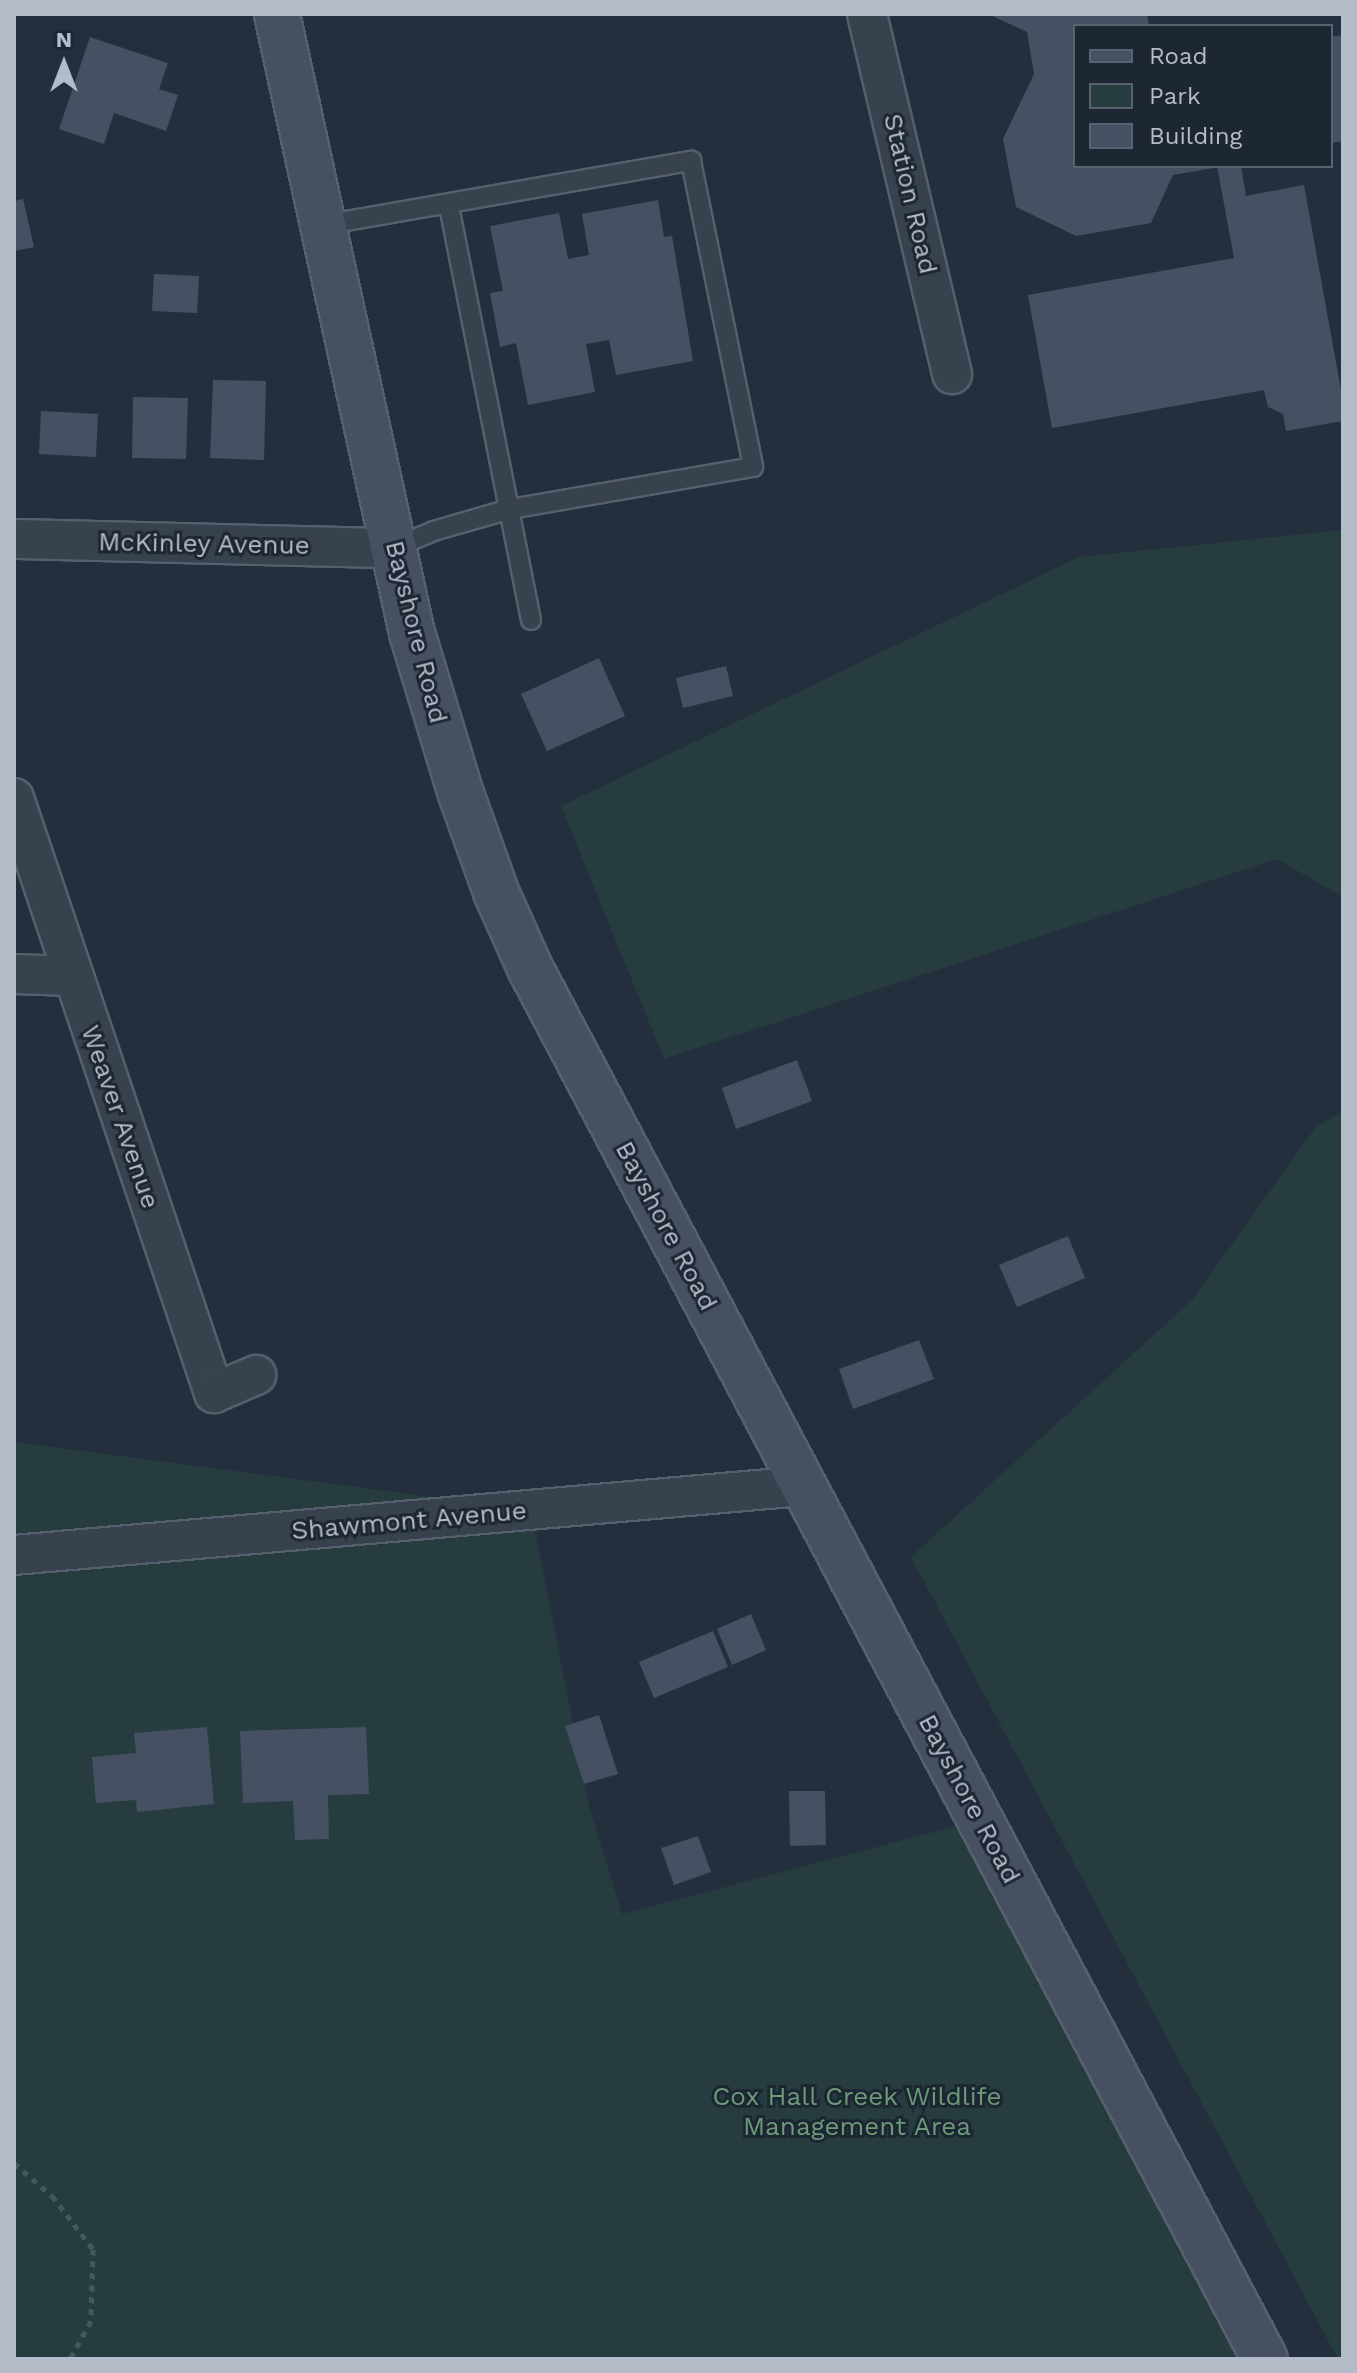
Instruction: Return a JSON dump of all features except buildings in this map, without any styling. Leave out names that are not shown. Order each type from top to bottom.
[{"type":"main road","name":"Bayshore Road","points":[[277,14],[393,548],[431,702],[496,892],[530,968],[1265,2359]]},
{"type":"street","name":"Station Road","points":[[867,14],[952,374]]},
{"type":"street","name":"McKinley Avenue","points":[[14,539],[393,548]]},
{"type":"street","name":"Weaver Avenue","points":[[14,798],[214,1393],[256,1375]]},
{"type":"street","points":[[14,974],[72,976]]},
{"type":"street","name":"Shawmont Avenue","points":[[14,1555],[803,1486]]},
{"type":"lane","points":[[323,225],[449,206],[691,161],[753,467],[510,509],[434,531],[393,548]]},
{"type":"lane","points":[[449,206],[531,620]]},
{"type":"path","points":[[14,2163],[52,2196],[93,2249],[91,2321],[70,2359]]},
{"type":"green space","points":[[1343,530],[1343,897],[1277,859],[664,1059],[561,806],[1079,557]]},
{"type":"green space","points":[[1343,1110],[1343,2359],[1338,2359],[911,1557],[1192,1300],[1315,1128]]},
{"type":"green space","name":"Cox Hall Creek Wildlife Management Area","points":[[14,1442],[531,1510],[589,1806],[622,1914],[983,1819],[1263,2359],[14,2359]]}]
